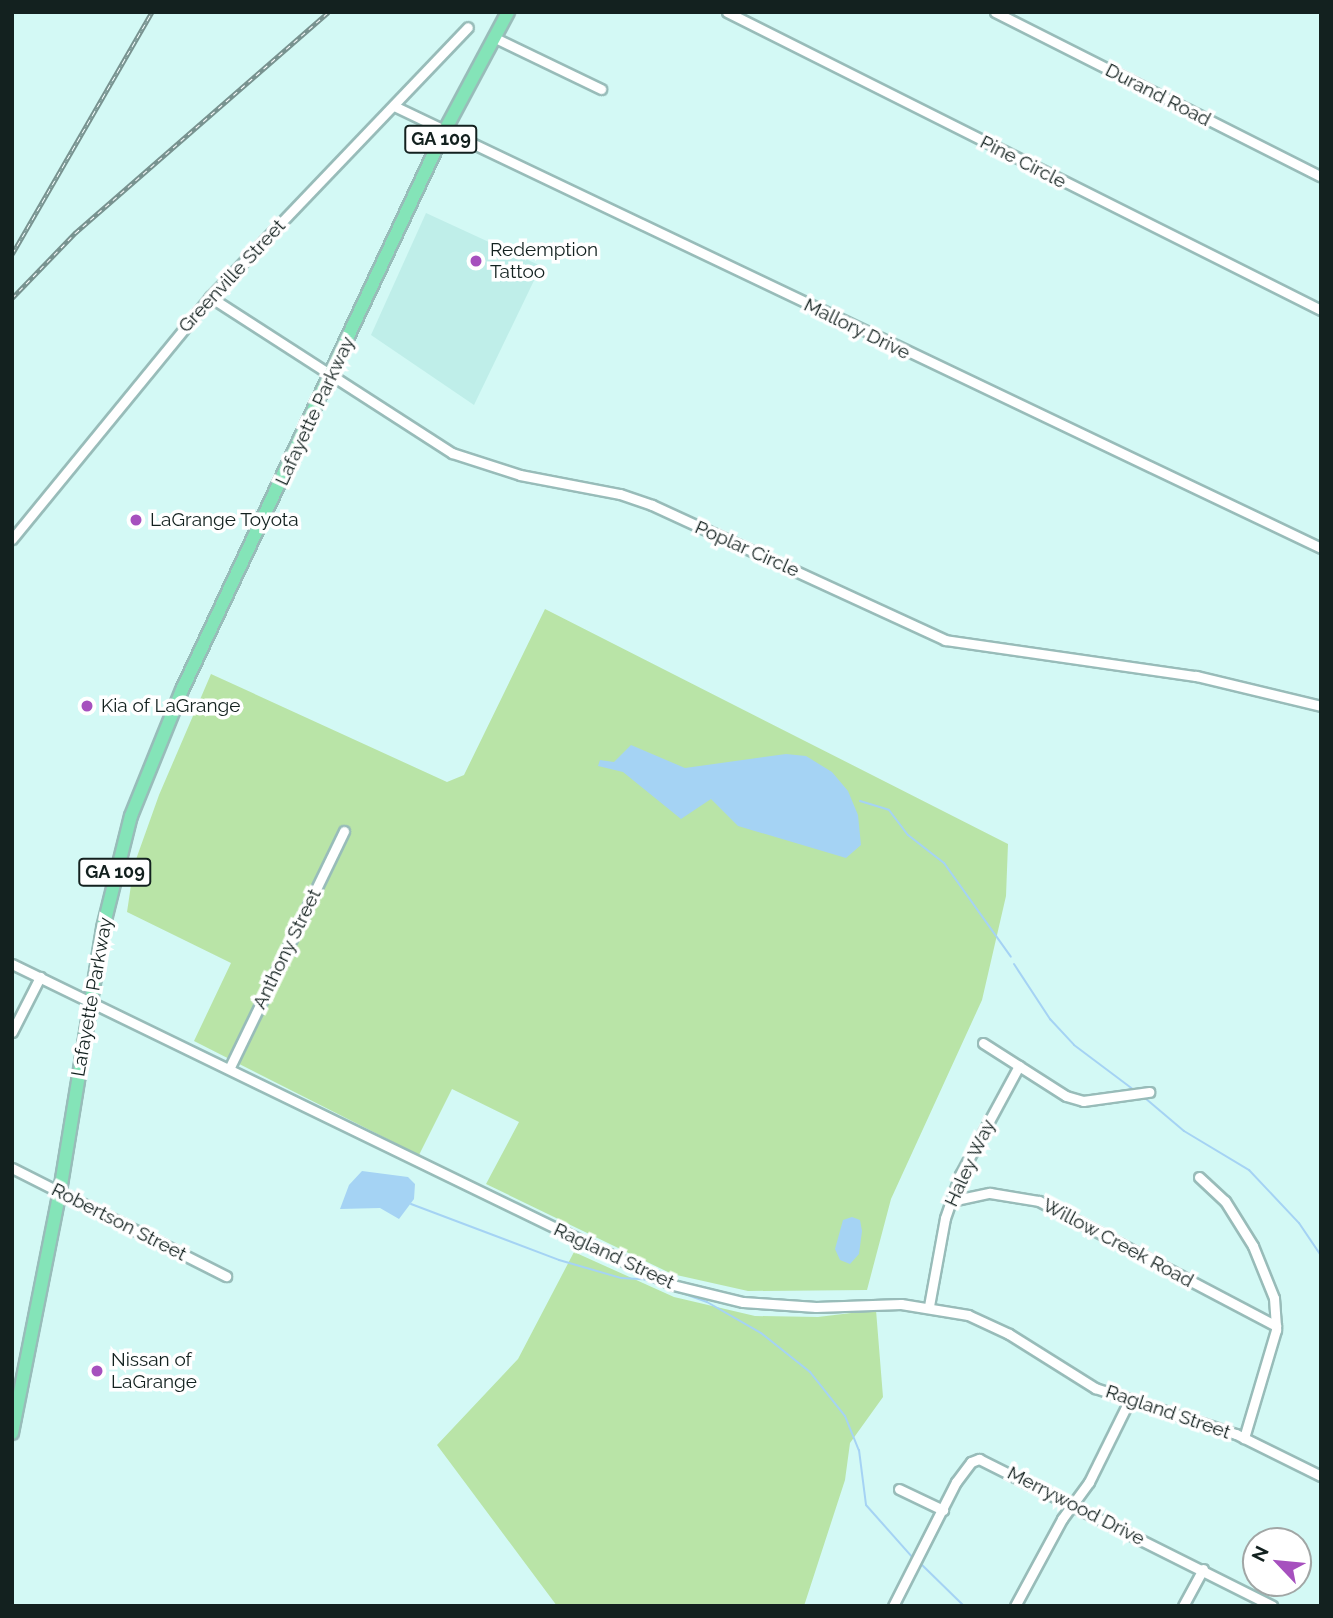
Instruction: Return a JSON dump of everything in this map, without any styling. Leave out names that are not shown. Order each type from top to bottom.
[{"type":"highway","name":"Lafayette Parkway","points":[[12,1433],[60,1191],[110,894],[141,789],[182,690],[444,132],[508,12]]},
{"type":"street","name":"Pine Circle","points":[[727,12],[1321,310]]},
{"type":"street","name":"Durand Road","points":[[995,12],[1321,177]]},
{"type":"street","name":"Greenville Street","points":[[12,539],[211,296],[468,27]]},
{"type":"street","points":[[493,37],[601,89]]},
{"type":"street","name":"Mallory Drive","points":[[394,106],[1321,548]]},
{"type":"street","name":"Poplar Circle","points":[[211,296],[452,453],[520,475],[620,494],[652,505],[945,640],[1196,676],[1321,706]]},
{"type":"street","name":"Anthony Street","points":[[230,1068],[344,831]]},
{"type":"street","name":"Ragland Street","points":[[12,964],[673,1285],[743,1302],[929,1306],[989,1325],[1095,1388],[1244,1438],[1321,1475]]},
{"type":"street","points":[[12,1032],[40,977]]},
{"type":"street","points":[[983,1043],[1066,1096],[1083,1101],[1149,1092]]},
{"type":"street","name":"Haley Way","points":[[929,1306],[951,1201],[1019,1066]]},
{"type":"street","name":"Robertson Street","points":[[12,1168],[226,1276]]},
{"type":"street","points":[[1199,1177],[1211,1183],[1253,1246],[1274,1298],[1276,1326],[1244,1438]]},
{"type":"street","name":"Willow Creek Road","points":[[951,1201],[990,1194],[1039,1201],[1276,1326]]},
{"type":"street","points":[[1015,1606],[1062,1519],[1074,1507],[1129,1401]]},
{"type":"street","name":"Merrywood Drive","points":[[943,1510],[965,1468],[979,1459],[1203,1569],[1272,1606]]},
{"type":"street","points":[[893,1606],[943,1510],[900,1489]]},
{"type":"street","points":[[1183,1606],[1203,1569]]},
{"type":"shaded area","points":[[426,213],[541,266],[474,405],[371,335]]},
{"type":"shaded area","points":[[631,745],[685,768],[786,754],[806,756],[832,772],[848,791],[858,815],[861,845],[846,858],[738,826],[711,799],[681,819],[623,772],[598,766],[600,760],[614,762]]},
{"type":"shaded area","points":[[362,1171],[408,1177],[415,1184],[414,1199],[399,1219],[380,1208],[340,1209],[349,1185]]},
{"type":"shaded area","points":[[852,1217],[860,1220],[862,1231],[859,1254],[850,1264],[840,1260],[835,1249],[843,1220]]},
{"type":"green space","points":[[545,609],[1008,844],[1006,896],[982,1000],[891,1199],[867,1290],[748,1291],[672,1274],[486,1184],[519,1122],[452,1089],[419,1155],[194,1041],[231,963],[127,912],[134,865],[159,795],[211,674],[447,782],[464,775]]},
{"type":"green space","points":[[574,1252],[674,1297],[755,1316],[818,1317],[876,1310],[883,1397],[850,1443],[845,1480],[804,1606],[557,1606],[437,1445],[518,1359]]},
{"type":"waterway","points":[[860,801],[889,810],[908,835],[944,863],[1011,957]]},
{"type":"waterway","points":[[1014,964],[1050,1019],[1074,1045],[1134,1090]]},
{"type":"waterway","points":[[1145,1098],[1184,1131],[1249,1170],[1299,1223],[1321,1256]]},
{"type":"waterway","points":[[411,1204],[559,1260],[621,1278],[643,1279],[707,1302],[761,1333],[810,1372],[845,1416],[859,1450],[866,1505],[914,1559]]},
{"type":"waterway","points":[[919,1562],[964,1606]]},
{"type":"railway","points":[[12,254],[152,12]]},
{"type":"railway","points":[[12,298],[75,233],[328,12]]},
{"type":"place","name":"Redemption Tattoo","points":[[476,261]]},
{"type":"place","name":"LaGrange Toyota","points":[[136,520]]},
{"type":"place","name":"Kia of LaGrange","points":[[87,706]]},
{"type":"place","name":"Nissan of LaGrange","points":[[97,1371]]}]
